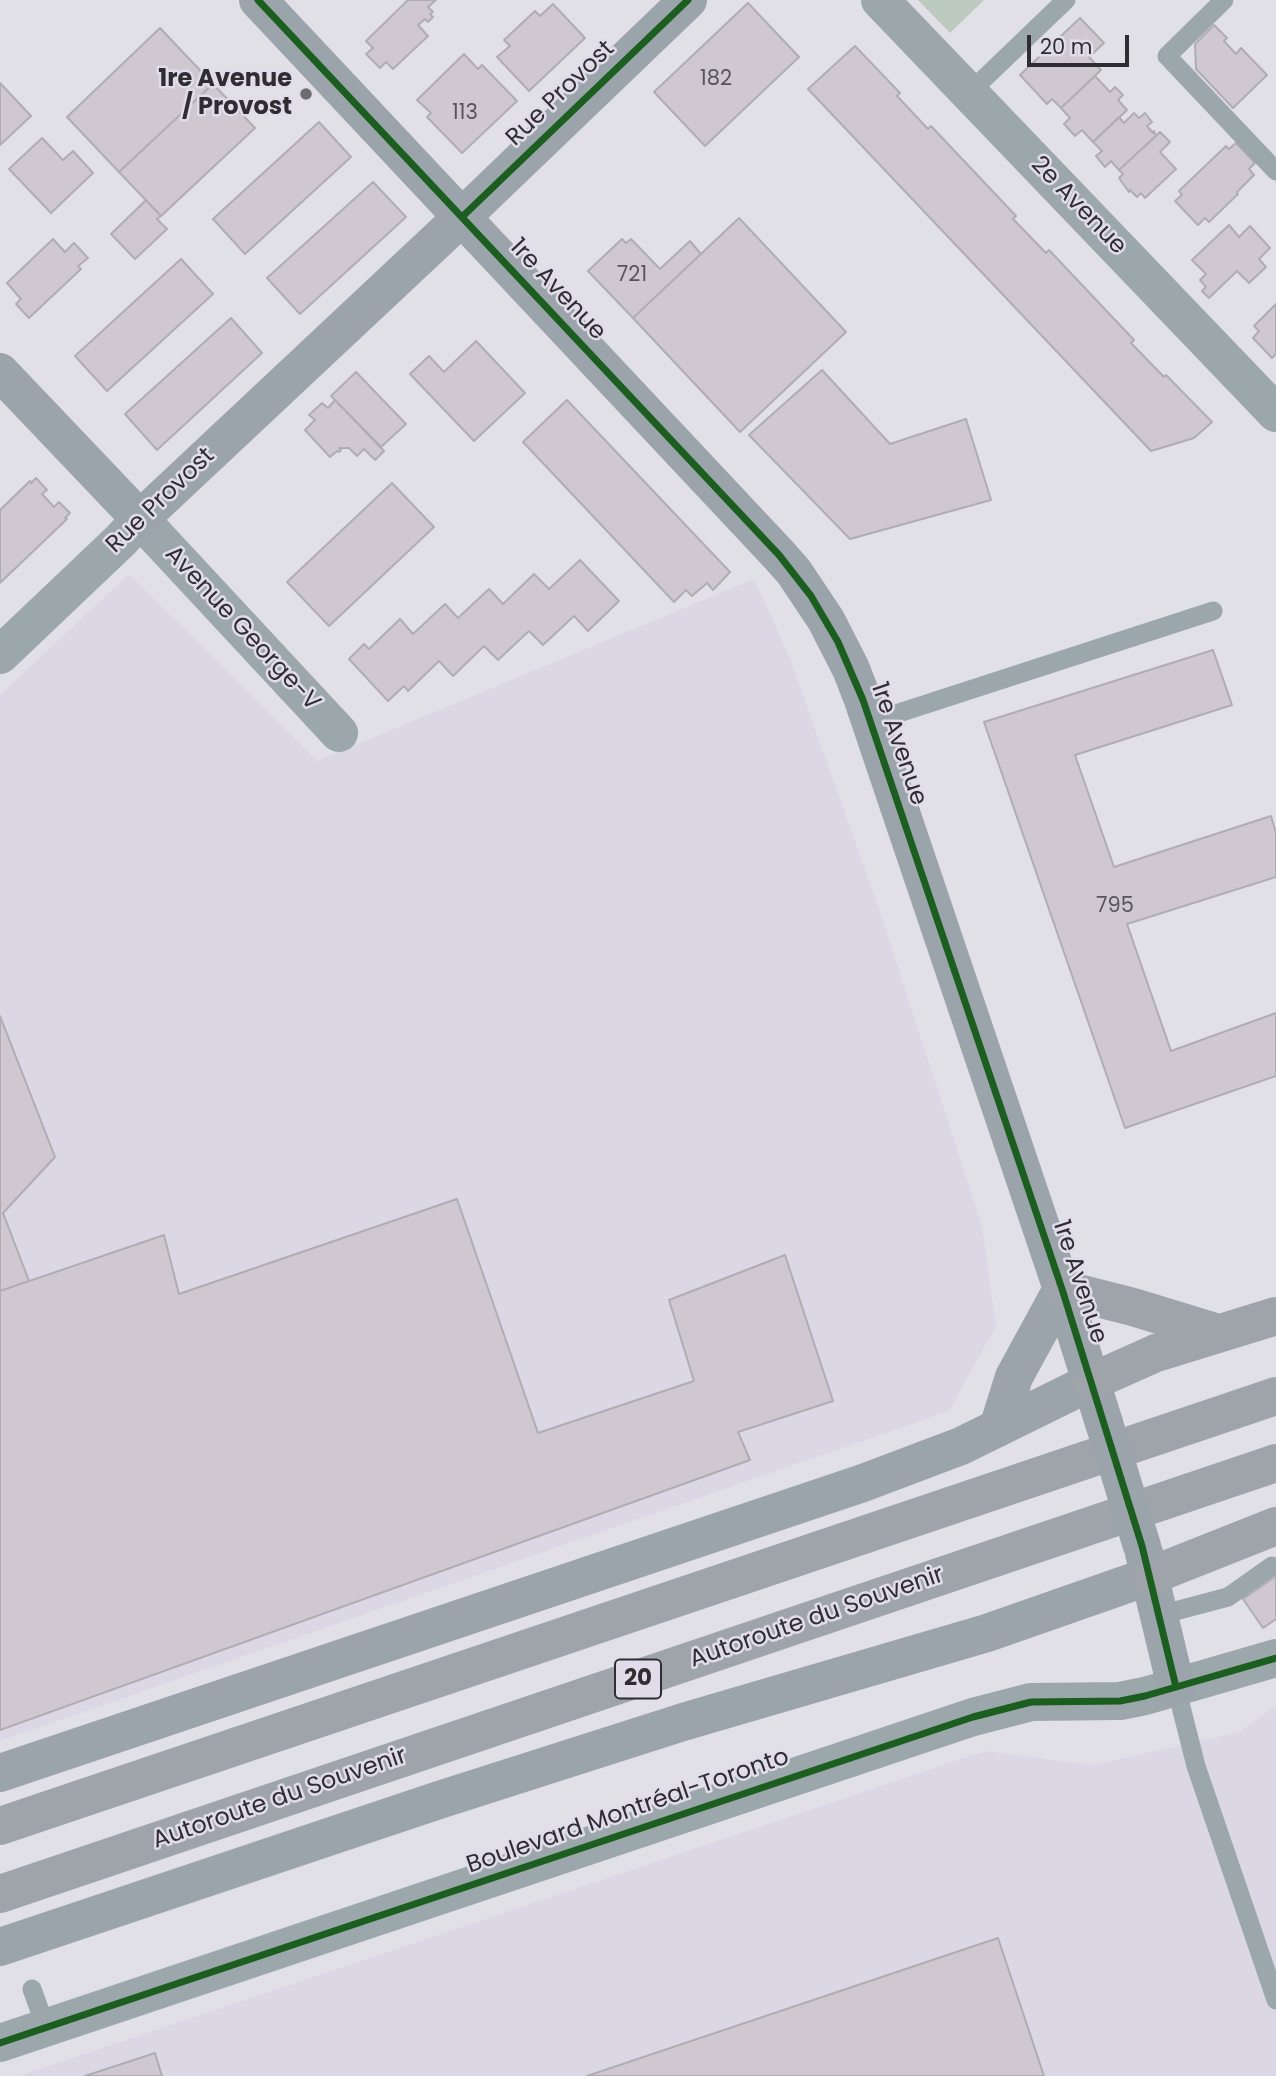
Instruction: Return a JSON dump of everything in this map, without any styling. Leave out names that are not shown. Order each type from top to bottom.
[{"type":"highway","points":[[1062,1289],[1218,1333]]},
{"type":"highway","points":[[1091,1382],[1144,1358],[1276,1317]]},
{"type":"highway","points":[[0,1826],[1276,1396]]},
{"type":"highway","name":"Autoroute du Souvenir","points":[[0,1894],[1276,1463]]},
{"type":"highway","points":[[1146,1561],[1276,1525]]},
{"type":"street","name":"1re Avenue","points":[[258,0],[794,572],[838,642],[857,683],[1062,1289],[1146,1561],[1176,1687]]},
{"type":"street","name":"Rue Provost","points":[[0,655],[688,0]]},
{"type":"street","name":"2e Avenue","points":[[880,0],[1276,414]]},
{"type":"street","name":"Avenue George-V","points":[[0,372],[339,733]]},
{"type":"street","points":[[998,1428],[1014,1377],[1062,1289]]},
{"type":"street","points":[[0,1773],[863,1483],[946,1453],[1091,1382]]},
{"type":"street","points":[[0,1947],[439,1800],[683,1722],[987,1633],[1146,1561]]},
{"type":"street","name":"Boulevard Montréal-Toronto","points":[[0,2043],[973,1717],[1031,1702],[1120,1701],[1276,1658]]},
{"type":"lane","points":[[970,92],[1066,0]]},
{"type":"lane","points":[[1224,0],[1167,56],[1276,171]]},
{"type":"lane","points":[[870,722],[1213,611]]},
{"type":"lane","points":[[1160,1615],[1228,1597],[1272,1566]]},
{"type":"lane","points":[[1176,1687],[1196,1766],[1276,2000]]},
{"type":"lane","points":[[32,1989],[46,2028]]},
{"type":"shaded area","points":[[918,0],[984,0],[950,33]]},
{"type":"shaded area","points":[[129,574],[317,761],[754,579],[789,656],[877,903],[982,1226],[996,1326],[949,1411],[0,1741],[0,695]]},
{"type":"shaded area","points":[[1276,1706],[1276,2076],[19,2076],[985,1751],[1093,1765],[1239,1732]]},
{"type":"building","points":[[408,0],[436,0],[428,7],[433,12],[430,14],[433,17],[418,25],[428,36],[393,69],[386,62],[380,68],[366,54],[373,48],[366,41]]},
{"type":"building","points":[[748,3],[799,57],[705,146],[654,92]]},
{"type":"building","points":[[553,4],[585,38],[529,91],[497,57],[510,46],[504,40],[535,11],[540,16]]},
{"type":"building","points":[[1080,18],[1104,43],[1089,57],[1101,70],[1061,108],[1052,99],[1047,104],[1020,75]]},
{"type":"building","points":[[1214,25],[1227,38],[1224,41],[1236,54],[1241,48],[1267,75],[1233,108],[1196,69],[1195,44]]},
{"type":"building","points":[[160,28],[213,84],[119,172],[67,117]]},
{"type":"building","points":[[855,46],[900,93],[897,96],[928,129],[931,126],[1016,216],[1013,219],[1046,253],[1049,250],[1134,340],[1131,343],[1212,422],[1194,438],[1151,451],[808,89]]},
{"type":"building","points":[[464,54],[478,69],[482,65],[517,101],[462,153],[427,117],[431,113],[417,100]]},
{"type":"building","points":[[1095,76],[1110,92],[1115,87],[1123,95],[1118,100],[1127,110],[1093,142],[1082,130],[1075,136],[1064,124],[1070,118],[1061,108]]},
{"type":"building","points":[[0,83],[31,116],[0,145]]},
{"type":"building","points":[[213,84],[255,128],[161,216],[119,172]]},
{"type":"building","points":[[1134,113],[1139,118],[1145,113],[1152,122],[1147,126],[1156,136],[1119,170],[1111,161],[1105,167],[1096,156],[1102,151],[1093,142],[1119,117],[1124,123]]},
{"type":"building","points":[[319,122],[351,157],[245,254],[213,219]]},
{"type":"building","points":[[1160,132],[1170,142],[1160,152],[1176,169],[1145,198],[1141,193],[1137,197],[1130,190],[1129,192],[1119,178],[1123,174],[1119,170]]},
{"type":"building","points":[[42,138],[63,160],[73,151],[93,173],[51,213],[9,169]]},
{"type":"building","points":[[1236,143],[1255,163],[1249,169],[1254,175],[1209,222],[1205,218],[1198,225],[1175,201],[1182,195],[1179,191],[1226,146],[1229,149]]},
{"type":"building","points":[[373,182],[406,217],[300,314],[267,278]]},
{"type":"building","points":[[146,200],[161,216],[157,219],[167,229],[135,259],[111,234]]},
{"type":"building","points":[[739,218],[846,332],[740,432],[633,318]]},
{"type":"building","points":[[1229,225],[1239,237],[1250,226],[1270,248],[1259,259],[1266,267],[1249,283],[1237,271],[1209,298],[1202,291],[1206,287],[1200,280],[1206,274],[1192,260]]},
{"type":"building","points":[[53,239],[65,252],[74,243],[88,258],[78,266],[81,269],[29,318],[16,304],[21,299],[7,283]]},
{"type":"building","points":[[622,239],[626,243],[631,239],[660,269],[690,241],[701,254],[633,318],[588,271]]},
{"type":"building","points":[[181,259],[213,294],[107,391],[75,356]]},
{"type":"building","points":[[1276,304],[1276,354],[1272,358],[1253,338],[1259,331],[1254,326]]},
{"type":"building","points":[[231,318],[262,353],[157,450],[125,414]]},
{"type":"building","points":[[476,341],[525,393],[474,441],[410,374],[429,356],[444,372]]},
{"type":"building","points":[[822,370],[890,444],[966,419],[991,500],[850,539],[749,435]]},
{"type":"building","points":[[356,372],[406,424],[381,447],[331,396]]},
{"type":"building","points":[[335,400],[384,451],[375,460],[364,449],[357,456],[349,448],[339,448],[341,450],[330,457],[305,430],[315,420],[309,415],[322,403],[328,408]]},
{"type":"building","points":[[567,400],[730,572],[713,590],[707,583],[692,596],[686,590],[674,602],[523,442]]},
{"type":"building","points":[[36,478],[47,490],[42,494],[54,507],[59,502],[70,513],[65,518],[67,519],[0,583],[0,510]]},
{"type":"building","points":[[392,483],[434,527],[329,626],[287,582]]},
{"type":"building","points":[[580,560],[619,601],[588,631],[574,616],[543,645],[529,631],[498,660],[484,646],[453,676],[439,661],[408,691],[404,686],[388,701],[349,659],[364,644],[369,649],[400,619],[413,634],[445,604],[458,618],[489,589],[503,604],[534,574],[549,589]]},
{"type":"building","points":[[1213,650],[1232,705],[1075,755],[1114,867],[1271,816],[1276,833],[1276,877],[1127,924],[1171,1051],[1276,1013],[1276,1076],[1125,1128],[984,722]]},
{"type":"building","points":[[0,1016],[55,1157],[3,1213],[29,1281],[0,1291]]},
{"type":"building","points":[[457,1199],[538,1433],[694,1381],[669,1300],[785,1255],[833,1401],[738,1432],[750,1460],[0,1730],[0,1291],[164,1235],[179,1294]]},
{"type":"building","points":[[1276,1576],[1276,1619],[1263,1628],[1243,1599]]},
{"type":"building","points":[[998,1938],[1044,2076],[587,2076]]},
{"type":"building","points":[[155,2053],[162,2076],[85,2076]]},
{"type":"cycle path","points":[[258,0],[779,555],[811,596],[838,642],[863,700],[1062,1289],[1142,1546],[1176,1687]]},
{"type":"cycle path","points":[[462,217],[688,0]]},
{"type":"cycle path","points":[[0,2043],[973,1717],[1031,1702],[1120,1701],[1276,1658]]},
{"type":"place","name":"1re Avenue / Provost","points":[[306,94]]}]
